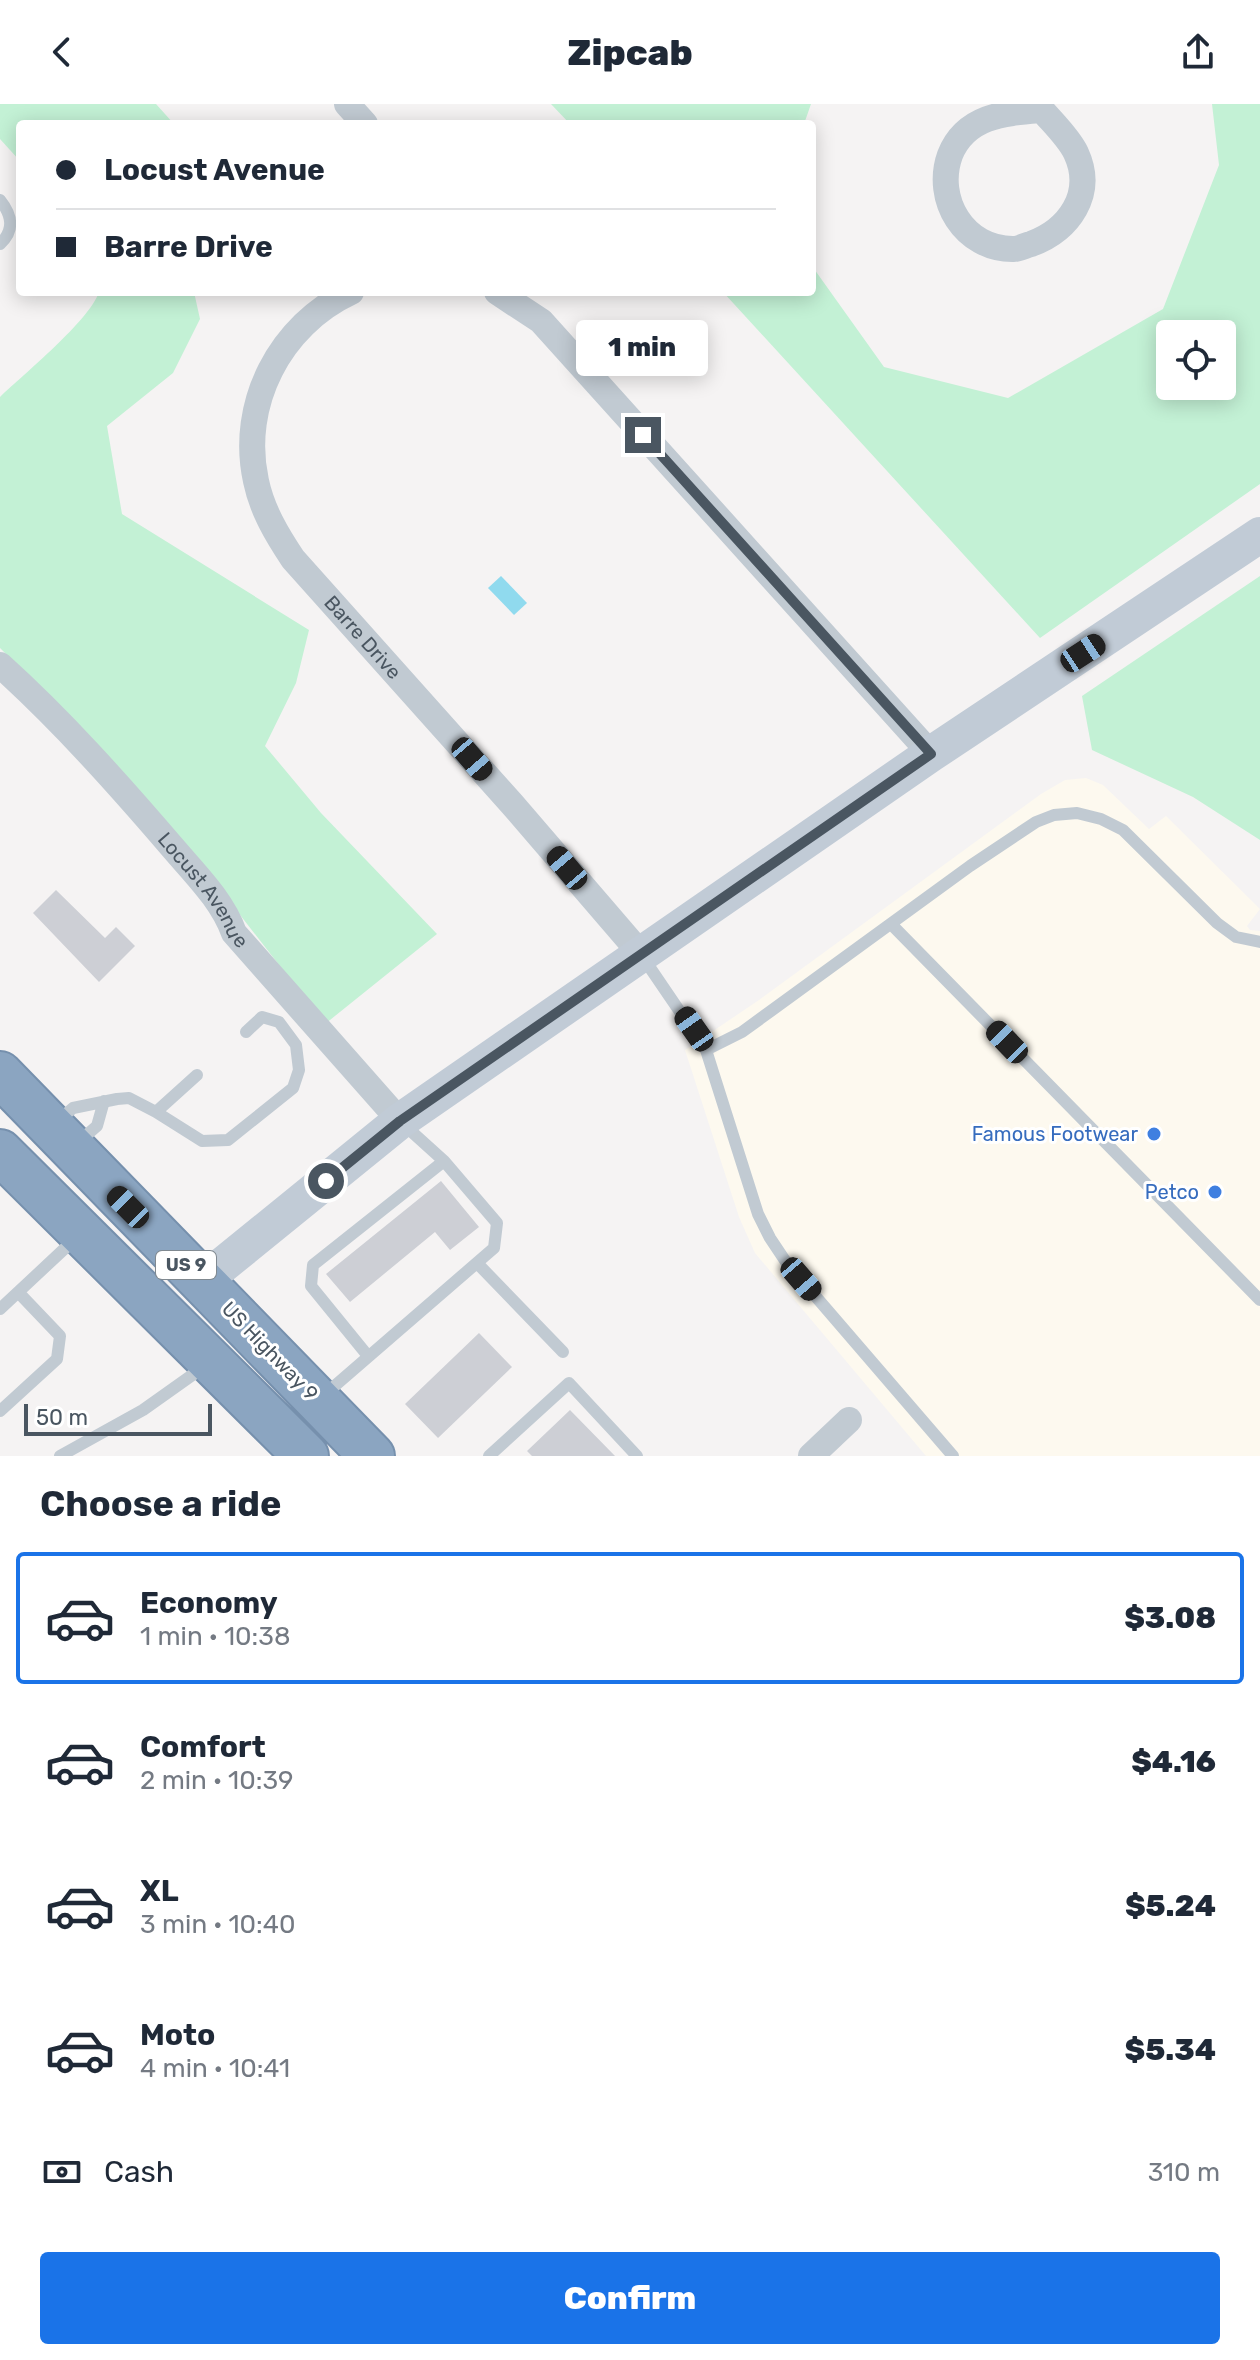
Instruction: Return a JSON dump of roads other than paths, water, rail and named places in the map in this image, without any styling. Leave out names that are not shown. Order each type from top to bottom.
[{"type":"highway","name":"US Highway 9","points":[[0,1074],[372,1456]]},
{"type":"highway","name":"US 9","points":[[0,1152],[306,1456]]},
{"type":"street","points":[[347,104],[361,120]]},
{"type":"street","points":[[1043,107],[1075,151],[1081,168],[1077,207],[1067,222],[1049,237],[1015,249],[995,246],[966,231],[957,221],[948,201],[946,166],[953,149],[968,130],[981,120],[1043,107]]},
{"type":"street","name":"Barre Drive","points":[[344,296],[316,312],[289,340],[262,389],[256,410],[252,451],[256,482],[266,511],[293,559],[641,954]]},
{"type":"street","points":[[503,296],[541,321],[931,754]]},
{"type":"street","points":[[203,1281],[400,1121],[931,754],[1260,535]]},
{"type":"street","name":"Locust Avenue","points":[[0,665],[36,697],[142,811],[228,915],[234,933],[400,1121]]},
{"type":"street","points":[[811,1456],[849,1420]]},
{"type":"lane","points":[[0,200],[9,213],[11,224],[0,244]]},
{"type":"lane","points":[[706,1050],[742,1032],[1036,822],[1054,815],[1077,813],[1101,819],[1123,830],[1217,923],[1236,937],[1260,942]]},
{"type":"lane","points":[[891,924],[1260,1300]]},
{"type":"lane","points":[[641,954],[706,1050],[758,1214],[770,1238],[786,1262],[953,1456]]},
{"type":"lane","points":[[60,1138],[73,1108],[129,1098],[202,1141],[228,1140],[293,1088],[299,1070],[296,1045],[279,1022],[262,1017],[246,1032]]},
{"type":"lane","points":[[156,1112],[197,1075]]},
{"type":"lane","points":[[60,1138],[97,1126],[104,1101]]},
{"type":"lane","points":[[317,1400],[494,1248],[497,1223],[444,1161],[400,1121]]},
{"type":"lane","points":[[368,1356],[311,1286],[313,1265],[444,1161]]},
{"type":"lane","points":[[0,1309],[81,1233]]},
{"type":"lane","points":[[477,1263],[563,1352]]},
{"type":"lane","points":[[0,1411],[57,1359],[60,1336],[18,1292]]},
{"type":"lane","points":[[60,1456],[143,1410],[211,1362]]},
{"type":"lane","points":[[489,1456],[569,1383],[637,1456]]},
{"type":"water","points":[[501,576],[527,603],[514,615],[488,588]]},
{"type":"place","name":"Famous Footwear","points":[[1154,1134]]},
{"type":"place","name":"Petco","points":[[1215,1192]]}]
